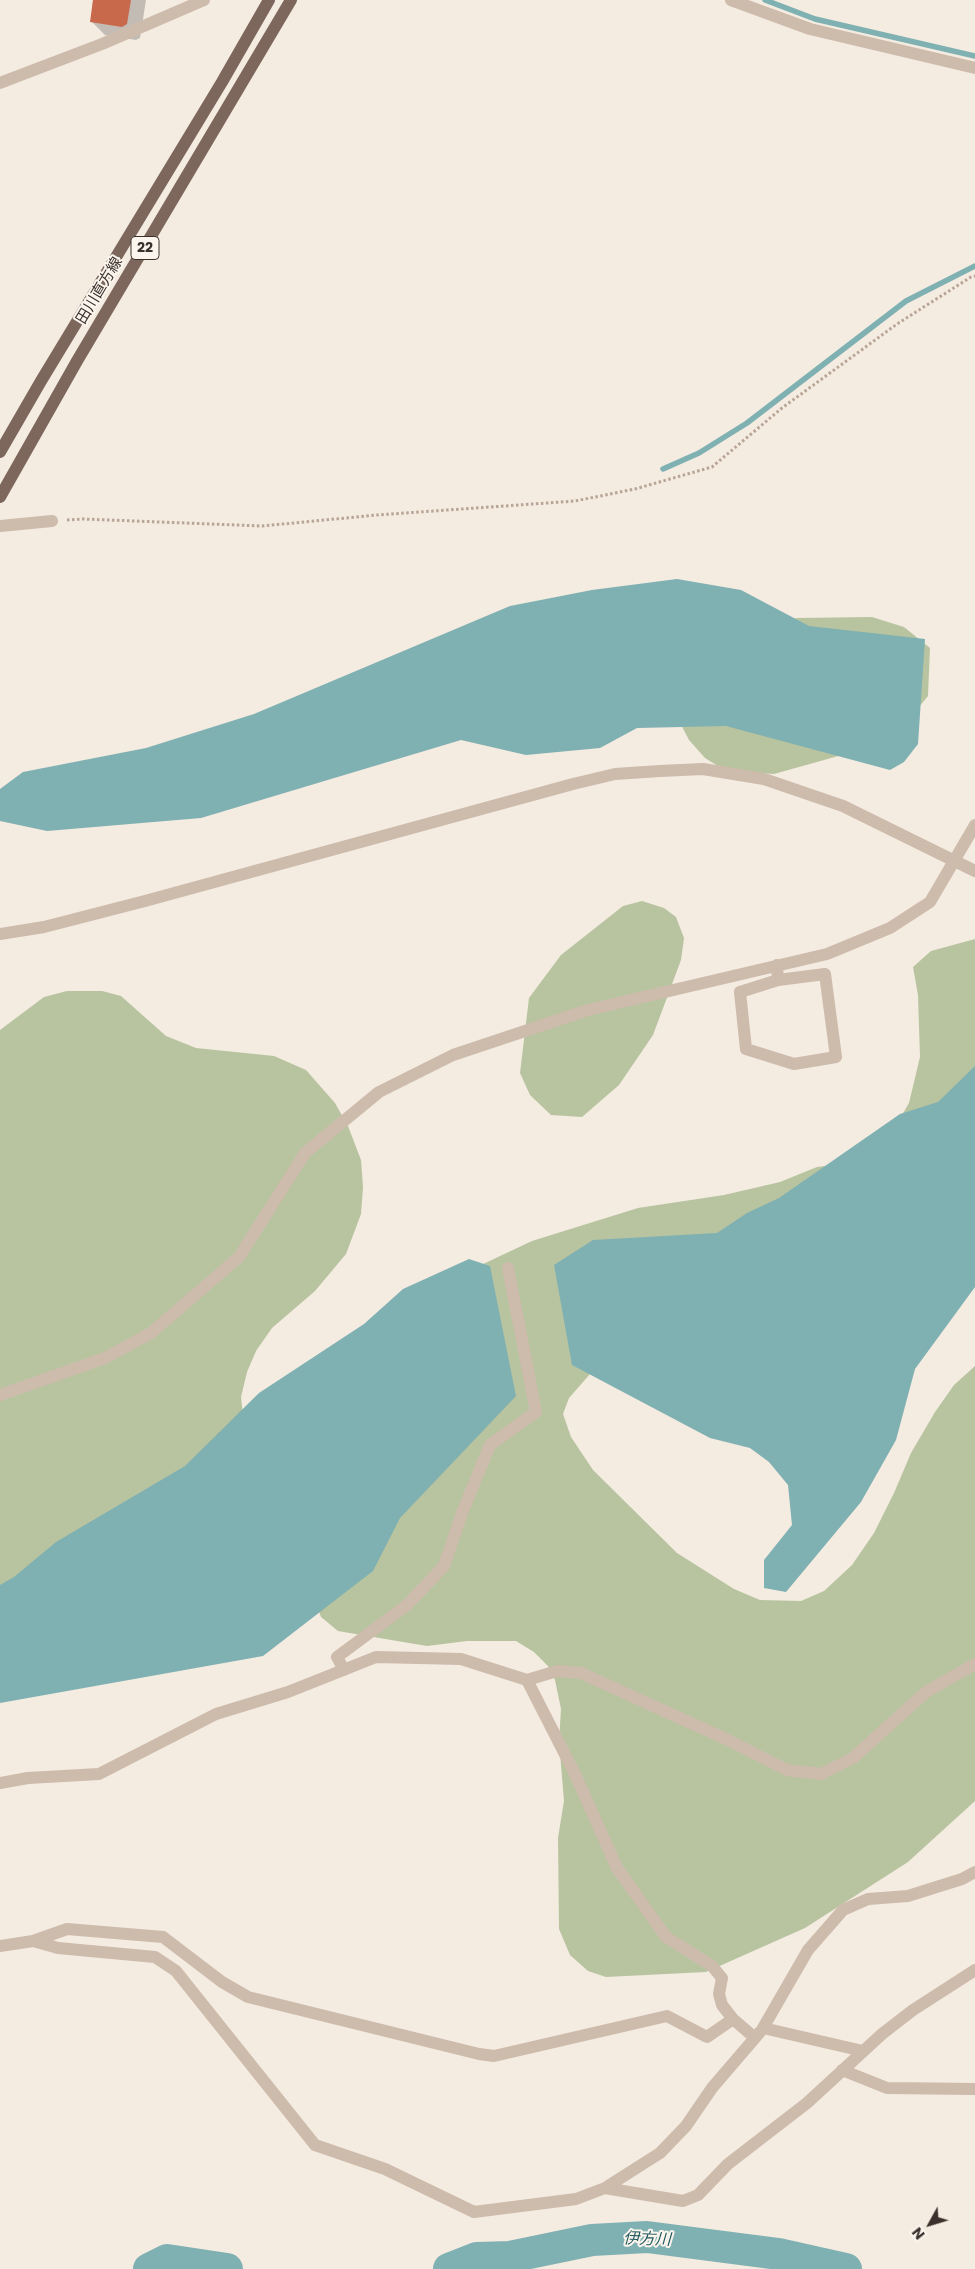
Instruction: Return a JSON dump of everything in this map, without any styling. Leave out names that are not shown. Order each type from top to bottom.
[{"type":"main road","name":"田川直方線","points":[[0,452],[222,82],[269,0]]},
{"type":"main road","name":"田川直方線","points":[[0,497],[77,361],[291,0]]},
{"type":"street","points":[[0,83],[102,44],[204,0]]},
{"type":"street","points":[[731,0],[810,29],[975,68]]},
{"type":"street","points":[[0,526],[52,521]]},
{"type":"street","points":[[0,934],[44,927],[145,901],[573,784],[615,774],[660,771],[703,769],[764,779],[843,806],[975,871]]},
{"type":"street","points":[[0,1395],[105,1358],[151,1333],[239,1257],[305,1153],[379,1092],[452,1055],[588,1010],[827,954],[890,928],[930,902],[975,825]]},
{"type":"street","points":[[777,965],[778,980]]},
{"type":"street","points":[[825,974],[836,1057],[794,1064],[746,1049],[740,992],[778,980],[825,974]]},
{"type":"street","points":[[344,1670],[337,1657],[407,1605],[444,1566],[462,1513],[490,1445],[536,1412],[508,1268]]},
{"type":"street","points":[[0,1783],[28,1778],[99,1774],[216,1714],[288,1692],[376,1657],[461,1659],[527,1680],[557,1671],[581,1673],[726,1739],[787,1770],[821,1774],[853,1758],[926,1692],[975,1664]]},
{"type":"street","points":[[527,1680],[574,1774],[617,1868],[666,1937],[712,1966],[722,1978],[719,1994],[722,2005],[733,2019],[759,2033],[863,2051]]},
{"type":"street","points":[[33,1940],[58,1948],[155,1957],[176,1970],[314,2145],[385,2169],[474,2212],[576,2198],[605,2188],[660,2153],[686,2126],[712,2088],[759,2033],[808,1950],[843,1910],[868,1899],[908,1896],[962,1879],[975,1872]]},
{"type":"street","points":[[0,1946],[33,1940],[67,1929],[163,1937],[222,1982],[248,1997],[479,2054],[494,2056],[667,2016],[707,2037],[733,2019]]},
{"type":"street","points":[[605,2188],[683,2201],[698,2195],[728,2164],[807,2103],[882,2034],[913,2010],[975,1970]]},
{"type":"street","points":[[842,2070],[887,2088],[975,2089]]},
{"type":"path","points":[[52,521],[83,519],[262,526],[377,515],[575,501],[635,490],[712,467],[782,408],[897,324],[971,276],[975,276]]},
{"type":"green space","points":[[872,617],[904,627],[930,648],[928,696],[919,707],[849,753],[774,774],[726,771],[705,758],[689,740],[668,700],[730,631],[797,618]]},
{"type":"green space","points":[[642,901],[664,908],[676,917],[684,938],[681,960],[653,1035],[619,1085],[582,1117],[551,1115],[530,1095],[520,1073],[529,998],[561,955],[623,906]]},
{"type":"green space","points":[[975,939],[975,1229],[597,1366],[569,1398],[563,1414],[571,1437],[593,1470],[677,1553],[734,1589],[760,1600],[801,1601],[824,1591],[852,1565],[874,1533],[911,1453],[935,1412],[954,1385],[975,1366],[975,1801],[908,1862],[805,1928],[706,1972],[606,1977],[588,1971],[570,1955],[559,1929],[558,1838],[564,1801],[559,1741],[561,1709],[555,1680],[548,1666],[534,1652],[516,1641],[467,1641],[427,1646],[338,1631],[321,1617],[310,1586],[481,1265],[532,1241],[638,1208],[724,1195],[780,1182],[817,1167],[850,1163],[888,1139],[909,1103],[920,1057],[918,995],[913,967],[931,951]]},
{"type":"green space","points":[[67,991],[102,991],[121,996],[166,1036],[196,1048],[274,1056],[306,1070],[335,1103],[348,1126],[361,1160],[363,1187],[361,1214],[346,1254],[315,1291],[272,1328],[256,1351],[247,1372],[241,1397],[249,1474],[0,1702],[0,1030],[44,997]]},
{"type":"water","points":[[677,579],[741,590],[809,626],[925,639],[918,744],[904,762],[890,770],[726,726],[637,728],[600,748],[526,755],[461,740],[201,818],[47,831],[0,821],[0,789],[23,772],[146,748],[254,714],[510,606],[592,590]]},
{"type":"water","points":[[975,1066],[975,1287],[915,1369],[896,1440],[861,1502],[786,1592],[764,1588],[764,1560],[792,1525],[788,1485],[769,1462],[750,1448],[710,1438],[572,1365],[554,1265],[593,1240],[717,1233],[747,1213],[779,1198],[900,1114],[938,1102]]},
{"type":"water","points":[[469,1259],[490,1266],[516,1396],[400,1518],[373,1571],[263,1656],[0,1703],[0,1585],[14,1577],[56,1542],[185,1466],[259,1393],[364,1324],[403,1289]]},
{"type":"building","points":[[93,0],[131,0],[127,24],[122,27],[90,22]]},
{"type":"waterway","points":[[765,0],[815,19],[975,56]]},
{"type":"waterway","points":[[663,469],[699,453],[747,423],[906,301],[975,266]]},
{"type":"waterway","name":"伊方川","points":[[449,2269],[477,2258],[510,2257],[592,2240],[647,2237],[779,2254],[846,2269]]},
{"type":"waterway","name":"伊方川","points":[[149,2269],[167,2260],[227,2269]]}]
